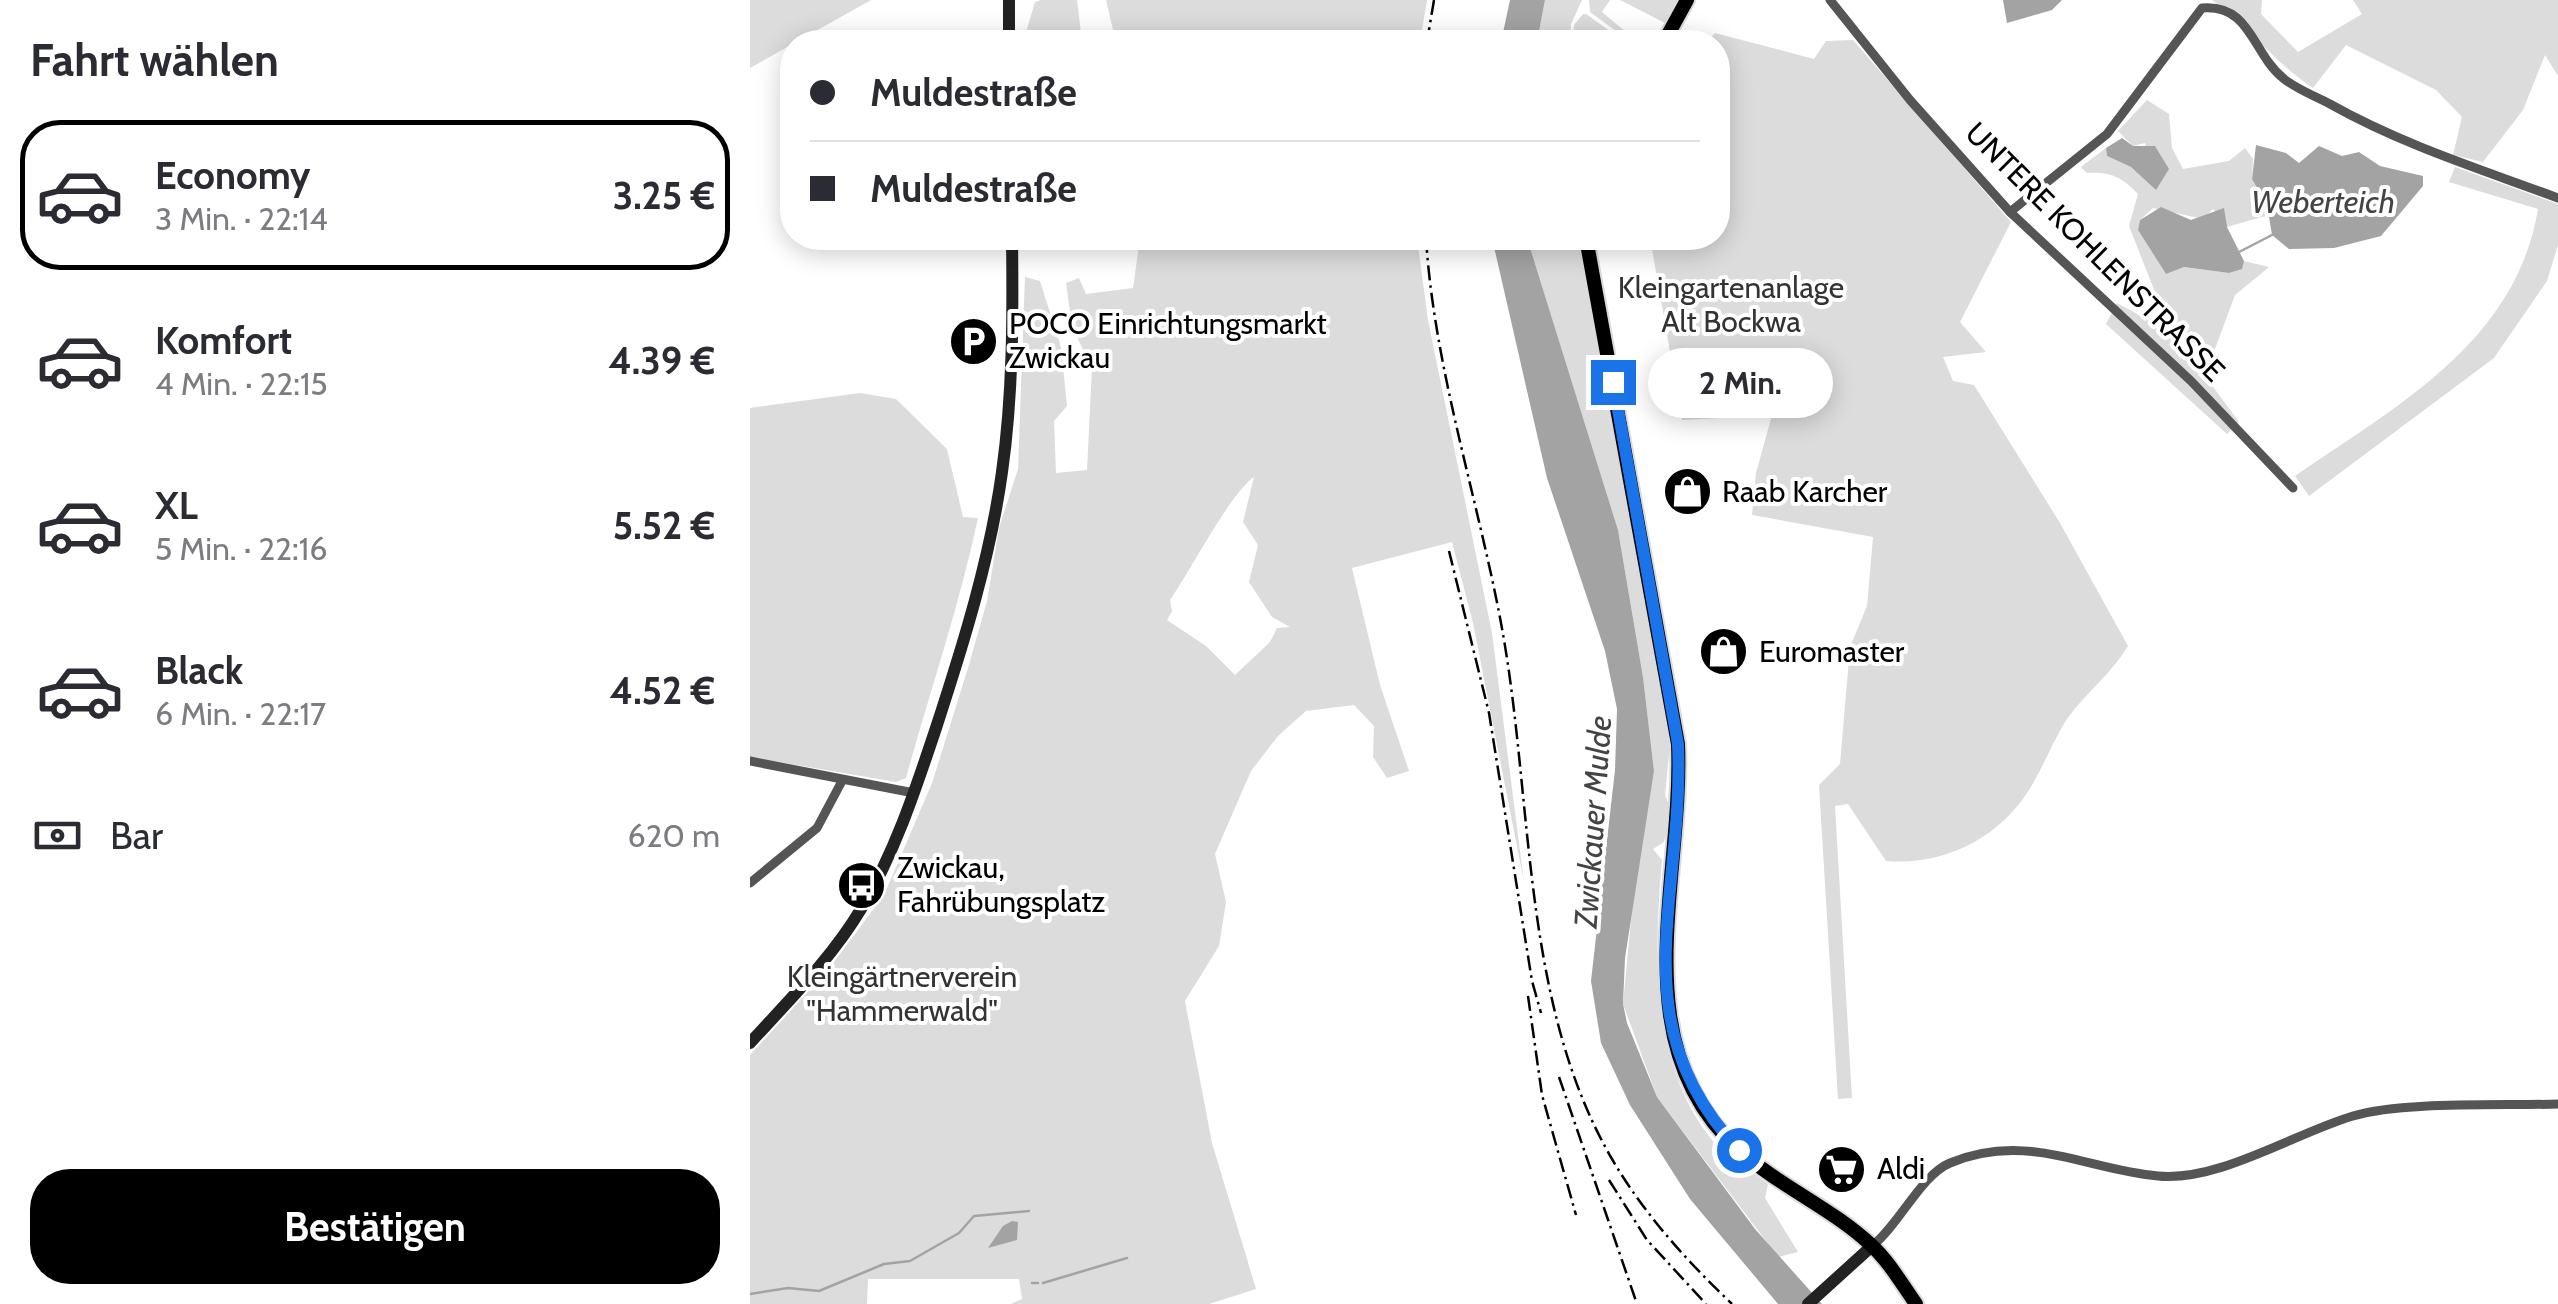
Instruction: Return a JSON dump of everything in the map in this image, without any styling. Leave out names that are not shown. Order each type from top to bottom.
[{"type":"main road","points":[[1009,0],[1009,30]]},
{"type":"main road","points":[[1670,30],[1686,0]]},
{"type":"main road","points":[[750,1043],[811,978],[858,914],[897,840],[914,793],[974,608],[1002,473],[1011,375],[1012,250]]},
{"type":"main road","points":[[1588,250],[1678,744],[1678,800],[1666,920],[1667,990],[1675,1046],[1698,1098],[1739,1150],[1872,1246],[1916,1304]]},
{"type":"main road","points":[[1808,1304],[1872,1246]]},
{"type":"street","name":"UNTERE KOHLENSTRASSE","points":[[1830,0],[1910,100],[2010,212],[2192,381],[2292,488]]},
{"type":"street","points":[[2010,212],[2108,134],[2202,8],[2217,6],[2238,15],[2282,77],[2326,102],[2400,142],[2558,198]]},
{"type":"street","points":[[750,761],[914,793]]},
{"type":"street","points":[[750,883],[817,828],[842,781]]},
{"type":"street","points":[[1872,1246],[1904,1214],[1930,1178],[1962,1160],[2049,1151],[2134,1173],[2178,1177],[2364,1113],[2558,1104]]},
{"type":"green space","points":[[750,0],[871,0],[818,30],[780,30],[780,51],[750,68]]},
{"type":"green space","points":[[1077,0],[1081,30],[1027,30],[1035,2]]},
{"type":"green space","points":[[1106,0],[1427,0],[1422,30],[1113,30]]},
{"type":"green space","points":[[1545,0],[1582,0],[1571,30],[1539,30]]},
{"type":"green space","points":[[1589,0],[1610,0],[1602,12],[1624,30],[1615,30],[1590,12]]},
{"type":"green space","points":[[1620,0],[1677,0],[1665,23]]},
{"type":"green space","points":[[2212,0],[2262,0],[2261,14],[2298,52],[2362,14],[2353,0],[2558,0],[2558,76],[2545,55],[2523,110],[2483,162],[2453,155],[2462,117],[2436,90],[2346,45],[2313,88]]},
{"type":"green space","points":[[1586,14],[1608,30],[1574,30]]},
{"type":"green space","name":"Kleingartenanlage Alt Bockwa","points":[[1730,37],[1814,59],[1826,41],[1853,40],[2011,222],[1960,322],[1986,352],[1943,357],[1953,381],[1974,385],[2060,523],[2128,646],[2069,716],[2016,807],[2002,822],[1967,846],[1928,859],[1886,861],[1848,804],[1835,806],[1852,1098],[1838,1099],[1819,785],[1840,764],[1850,647],[1867,606],[1873,537],[1752,515],[1756,473],[1772,415],[1682,420],[1652,250],[1730,250]]},
{"type":"green space","points":[[2147,100],[2169,114],[2172,148],[2183,169],[2229,161],[2245,148],[2253,159],[2252,179],[2267,205],[2265,216],[2227,227],[2213,209],[2203,219],[2153,208],[2140,220],[2138,230],[2166,274],[2184,267],[2229,273],[2241,269],[2244,261],[2269,267],[2235,295],[2205,376],[2239,422],[2227,434],[2106,324],[2117,303],[2159,326],[2164,315],[2129,226],[2138,194],[2115,176],[2087,173],[2081,167],[2106,148],[2107,156],[2131,167],[2156,189],[2145,143],[2133,146],[2118,131]]},
{"type":"green space","points":[[2455,167],[2558,204],[2558,245],[2547,281],[2494,358],[2309,496],[2295,476],[2411,396],[2446,366],[2505,297],[2525,256],[2538,209],[2449,182]]},
{"type":"green space","name":"Kleingärtnerverein \"Hammerwald\"","points":[[1138,250],[1419,250],[1428,320],[1492,633],[1524,882],[1473,623],[1452,542],[1352,568],[1380,685],[1409,771],[1387,778],[1373,757],[1374,726],[1354,705],[1306,711],[1278,736],[1251,771],[1215,854],[1226,902],[1219,946],[1185,1001],[1212,1143],[1256,1289],[1209,1304],[1011,1304],[1022,1299],[1019,1279],[868,1279],[867,1304],[750,1304],[750,1055],[828,970],[884,895],[932,783],[987,601],[999,528],[1018,469],[1025,277],[1040,281],[1061,347],[1067,406],[1054,421],[1056,473],[1087,470],[1092,368],[1072,327],[1066,283],[1079,278],[1086,294],[1133,288]],"holes":[[[1254,477],[1243,522],[1258,545],[1249,582],[1272,617],[1290,627],[1277,628],[1270,642],[1235,675],[1206,646],[1167,620],[1172,611],[1170,600],[1223,515]]]},
{"type":"green space","points":[[1531,250],[1583,250],[1665,704],[1670,744],[1665,796],[1669,818],[1664,842],[1653,849],[1662,860],[1658,967],[1666,1038],[1689,1105],[1708,1135],[1768,1184],[1765,1198],[1798,1252],[1778,1257],[1657,1097],[1623,1004],[1634,888],[1654,771],[1643,677],[1618,530]]},
{"type":"green space","points":[[860,393],[896,399],[947,449],[963,517],[978,518],[906,778],[896,782],[750,757],[750,408]]},
{"type":"water","points":[[1510,0],[1545,0],[1539,30],[1504,30]]},
{"type":"water","points":[[2003,0],[2062,0],[2052,10],[2007,23]]},
{"type":"water","points":[[2122,138],[2133,146],[2155,146],[2169,169],[2156,190],[2131,167],[2107,156],[2106,148]]},
{"type":"water","name":"Weberteich","points":[[2256,145],[2286,153],[2299,163],[2319,146],[2342,156],[2359,152],[2380,166],[2423,176],[2423,186],[2381,236],[2334,248],[2289,249],[2272,235],[2267,205],[2252,179]]},
{"type":"water","points":[[2161,207],[2191,220],[2224,208],[2227,227],[2244,261],[2242,269],[2229,273],[2184,267],[2166,274],[2138,230],[2140,220]]},
{"type":"water","points":[[1495,250],[1531,250],[1618,530],[1643,677],[1654,771],[1625,958],[1623,1004],[1627,1023],[1657,1097],[1755,1229],[1822,1304],[1778,1304],[1690,1199],[1630,1105],[1601,1043],[1591,981],[1615,770],[1617,709],[1605,651],[1547,478]]},
{"type":"water","points":[[1018,1222],[1017,1240],[988,1248],[1003,1226]]},
{"type":"waterway","points":[[2239,252],[2272,235]]},
{"type":"waterway","points":[[750,1294],[788,1288],[819,1291],[884,1264],[910,1261],[959,1233],[974,1216],[1029,1211]]},
{"type":"waterway","points":[[1043,1283],[1127,1258]]},
{"type":"waterway","points":[[1032,1283],[1038,1283]]},
{"type":"railway","points":[[1429,30],[1434,0]]},
{"type":"railway","points":[[1427,250],[1447,383],[1501,623],[1534,898],[1560,1033],[1582,1098],[1624,1179],[1667,1236],[1732,1304]]},
{"type":"railway","points":[[1449,551],[1489,713],[1532,981],[1541,1013]]},
{"type":"railway","points":[[1528,996],[1542,1095],[1576,1215]]},
{"type":"railway","points":[[1559,1077],[1637,1304]]},
{"type":"railway","points":[[1609,1180],[1647,1240],[1706,1304]]},
{"type":"place","name":"POCO Einrichtungsmarkt Zwickau","points":[[974,341]]},
{"type":"place","name":"Raab Karcher","points":[[1687,492]]},
{"type":"place","name":"Euromaster","points":[[1724,652]]},
{"type":"place","name":"Zwickau, Fahrübungsplatz","points":[[862,885]]},
{"type":"place","name":"Aldi","points":[[1842,1169]]},
{"type":"route","points":[[1613,382],[1678,744],[1678,800],[1666,906],[1671,1025],[1689,1084],[1720,1130],[1739,1150]]},
{"type":"water label","name":"Zwickauer Mulde","points":[[1593,822]]}]
